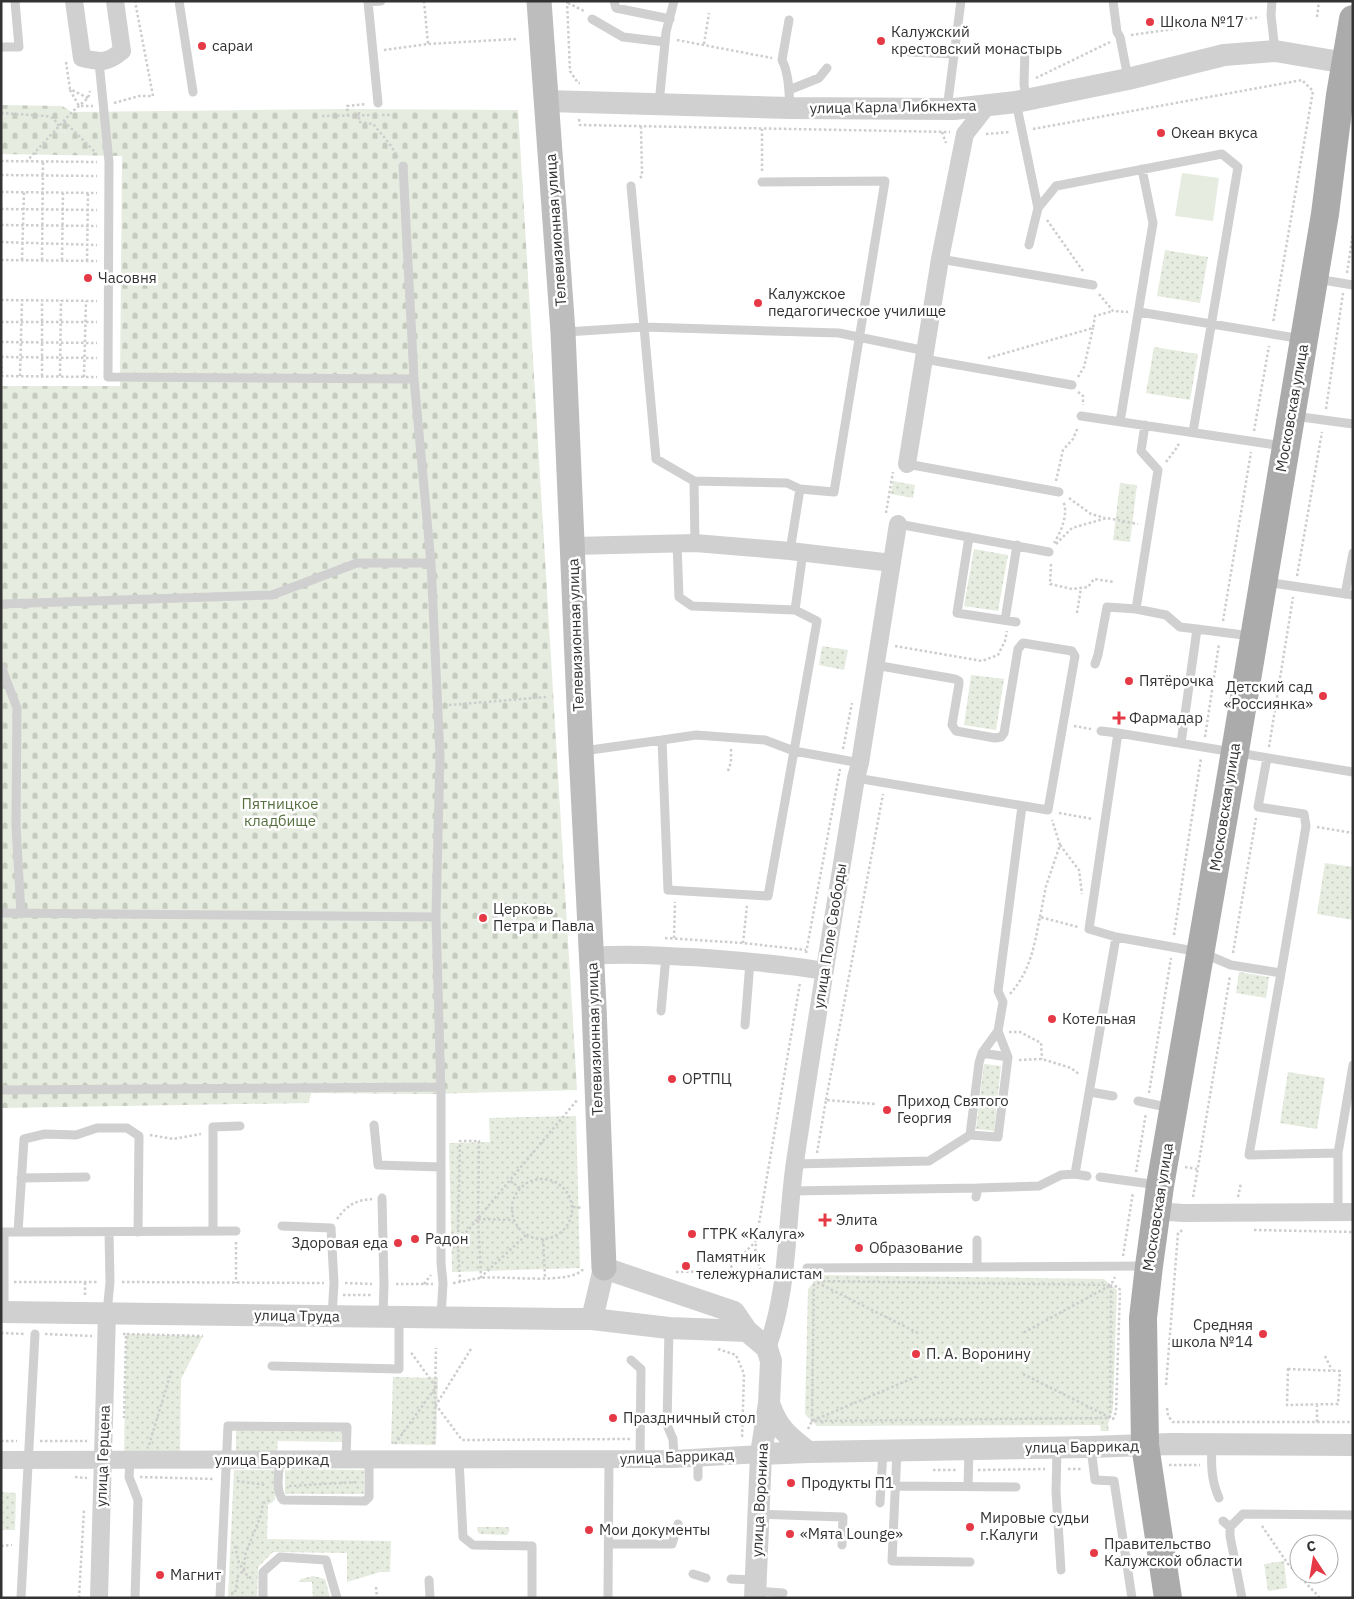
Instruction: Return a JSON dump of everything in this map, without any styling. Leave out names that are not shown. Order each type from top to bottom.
[{"type":"main road","name":"Телевизионная улица","points":[[539,1],[563,332],[580,751],[591,956],[594,1266]]},
{"type":"main road","name":"Московская улица","points":[[1168,1598],[1145,1445],[1143,1318],[1149,1266],[1158,1198],[1325,214],[1349,64],[1353,19]]},
{"type":"street","points":[[74,1],[82,58],[99,62],[110,60],[122,51],[117,2]]},
{"type":"street","name":"улица Карла Либкнехта","points":[[547,101],[762,107],[790,99],[947,109],[987,106],[1022,95],[1128,79],[1224,56],[1275,51],[1349,64]]},
{"type":"street","points":[[901,464],[925,355],[940,259],[965,134],[987,106]]},
{"type":"street","name":"улица Поле Свободы","points":[[758,1339],[776,1324],[784,1269],[794,1164],[892,563],[892,518]]},
{"type":"street","points":[[573,546],[695,543],[797,551],[892,563]]},
{"type":"street","points":[[591,956],[615,954],[666,956],[803,967],[824,971]]},
{"type":"street","points":[[1158,1198],[1183,1221],[1346,1212]]},
{"type":"street","points":[[592,1319],[594,1266],[734,1312],[758,1339],[771,1361],[769,1403],[775,1420],[786,1434],[808,1452]]},
{"type":"street","name":"улица Труда","points":[[3,1312],[592,1319],[758,1339]]},
{"type":"street","name":"улица Герцена","points":[[99,1598],[95,1460],[107,1314]]},
{"type":"street","name":"улица Воронина","points":[[755,1590],[761,1454],[769,1403]]},
{"type":"street","name":"улица Баррикад","points":[[1,1460],[95,1460],[129,1469],[226,1460],[674,1459],[890,1450],[1090,1448],[1145,1445],[1353,1445]]},
{"type":"lane","points":[[1,47],[19,47],[15,1]]},
{"type":"lane","points":[[179,1],[193,92]]},
{"type":"lane","points":[[378,103],[368,2],[381,1]]},
{"type":"lane","points":[[614,1],[616,8],[670,19]]},
{"type":"lane","points":[[659,104],[666,42],[674,1]]},
{"type":"lane","points":[[947,109],[961,1]]},
{"type":"lane","points":[[1112,1],[1128,79]]},
{"type":"lane","points":[[1272,1],[1271,15],[1275,51]]},
{"type":"lane","points":[[592,19],[623,36],[666,42]]},
{"type":"lane","points":[[788,20],[782,60],[790,99],[819,78],[827,68]]},
{"type":"lane","points":[[1025,50],[1022,95],[1038,208],[1029,245]]},
{"type":"lane","points":[[909,52],[955,54]]},
{"type":"lane","points":[[99,62],[105,105],[109,177],[108,377],[414,379]]},
{"type":"lane","points":[[1038,208],[1056,186],[1222,154],[1238,167],[1194,432]]},
{"type":"lane","points":[[403,166],[414,379],[431,562],[440,756],[436,917],[441,1087],[441,1263],[443,1283],[441,1317]]},
{"type":"lane","points":[[1120,422],[1153,222],[1142,170]]},
{"type":"lane","points":[[631,186],[656,459],[694,481],[787,484],[800,489],[834,492],[885,181],[762,182]]},
{"type":"lane","points":[[940,259],[1093,285]]},
{"type":"lane","points":[[1314,279],[1349,285]]},
{"type":"lane","points":[[1139,312],[1304,339]]},
{"type":"lane","points":[[563,332],[644,327],[838,333],[962,366],[1072,385]]},
{"type":"lane","points":[[1291,415],[1353,424]]},
{"type":"lane","points":[[1081,416],[1286,446]]},
{"type":"lane","points":[[1136,609],[1158,470],[1141,451],[1145,425]]},
{"type":"lane","points":[[901,464],[1059,492]]},
{"type":"lane","points":[[694,481],[695,543]]},
{"type":"lane","points":[[795,610],[800,489]]},
{"type":"lane","points":[[892,518],[969,537],[1049,552]]},
{"type":"lane","points":[[969,537],[957,613],[1010,621],[1017,546]]},
{"type":"lane","points":[[662,740],[668,890],[768,896],[817,621],[795,610],[692,606],[679,597],[677,543]]},
{"type":"lane","points":[[1263,581],[1349,594],[1353,553]]},
{"type":"lane","points":[[1,604],[272,595],[357,563],[431,562]]},
{"type":"lane","points":[[1095,664],[1107,606],[1166,615],[1180,626],[1253,637]]},
{"type":"lane","points":[[1181,744],[1197,629]]},
{"type":"lane","points":[[580,751],[696,735],[764,740],[794,751],[841,760],[885,783],[1048,810],[1074,656],[1072,651],[1020,644],[1004,733],[995,738],[956,731],[954,729],[952,725],[959,680],[875,665]]},
{"type":"lane","points":[[1,666],[17,708],[16,825],[21,914]]},
{"type":"lane","points":[[1101,731],[1353,772]]},
{"type":"lane","points":[[1118,733],[1089,930],[1116,937],[1200,952],[1231,965],[1281,973]]},
{"type":"lane","points":[[1268,758],[1258,806],[1304,814],[1306,826],[1249,1155],[1338,1153]]},
{"type":"lane","points":[[970,1135],[979,1063],[982,1054],[998,1031],[1003,1002],[998,991],[1022,806]]},
{"type":"lane","points":[[1,913],[436,917]]},
{"type":"lane","points":[[1074,1174],[1116,937]]},
{"type":"lane","points":[[661,1011],[666,956]]},
{"type":"lane","points":[[745,1025],[750,962]]},
{"type":"lane","points":[[794,1164],[929,1162],[970,1135],[998,1137],[1008,1057],[998,1031]]},
{"type":"lane","points":[[982,1054],[1008,1057]]},
{"type":"lane","points":[[1346,1212],[1338,1153],[1353,1065]]},
{"type":"lane","points":[[1,1090],[441,1087]]},
{"type":"lane","points":[[1090,1088],[1113,1096]]},
{"type":"lane","points":[[1138,1101],[1174,1109]]},
{"type":"lane","points":[[374,1125],[378,1165],[441,1167]]},
{"type":"lane","points":[[213,1231],[213,1126],[240,1126]]},
{"type":"lane","points":[[18,1232],[24,1140],[45,1134],[76,1134],[97,1128],[127,1128],[138,1136],[138,1232]]},
{"type":"lane","points":[[791,1191],[977,1193],[1039,1186],[1061,1175],[1074,1174],[1086,1176]]},
{"type":"lane","points":[[21,1178],[86,1177]]},
{"type":"lane","points":[[1100,1177],[1158,1198]]},
{"type":"lane","points":[[272,1366],[398,1369],[391,1317],[381,1284],[382,1198]]},
{"type":"lane","points":[[282,1226],[331,1228],[334,1283],[332,1316]]},
{"type":"lane","points":[[3,1312],[3,1232],[236,1231]]},
{"type":"lane","points":[[107,1314],[110,1282],[108,1232]]},
{"type":"lane","points":[[977,1240],[977,1266]]},
{"type":"lane","points":[[807,1268],[1149,1266]]},
{"type":"lane","points":[[669,1328],[667,1425],[673,1439],[674,1459]]},
{"type":"lane","points":[[21,1598],[35,1334]]},
{"type":"lane","points":[[630,1360],[641,1368],[640,1458]]},
{"type":"lane","points":[[220,1598],[228,1426],[346,1427],[346,1460]]},
{"type":"lane","points":[[1212,1445],[1213,1485],[1219,1498]]},
{"type":"lane","points":[[1057,1448],[1056,1492],[1060,1570]]},
{"type":"lane","points":[[1090,1448],[1095,1480],[1114,1481],[1132,1598]]},
{"type":"lane","points":[[968,1449],[968,1486]]},
{"type":"lane","points":[[890,1450],[896,1486],[892,1561],[970,1562]]},
{"type":"lane","points":[[880,1503],[890,1450]]},
{"type":"lane","points":[[698,1458],[698,1477]]},
{"type":"lane","points":[[459,1459],[463,1537],[473,1545],[532,1546],[532,1598]]},
{"type":"lane","points":[[608,1598],[609,1459]]},
{"type":"lane","points":[[280,1460],[279,1487],[280,1496],[283,1500],[365,1501],[369,1497],[369,1460]]},
{"type":"lane","points":[[129,1469],[138,1500],[135,1598]]},
{"type":"lane","points":[[896,1486],[1016,1487]]},
{"type":"lane","points":[[758,1514],[843,1517],[842,1545]]},
{"type":"lane","points":[[1242,1598],[1227,1524],[1243,1514],[1353,1515]]},
{"type":"lane","points":[[609,1544],[672,1544],[678,1524]]},
{"type":"lane","points":[[263,1598],[263,1572],[280,1557],[326,1560],[337,1598]]},
{"type":"lane","points":[[693,1574],[706,1578]]},
{"type":"lane","points":[[732,1579],[755,1590],[783,1592]]},
{"type":"lane","points":[[430,1580],[430,1598]]},
{"type":"path","points":[[105,105],[139,96],[153,96],[135,1]]},
{"type":"path","points":[[424,1],[428,44]]},
{"type":"path","points":[[567,1],[570,71],[578,82],[587,83]]},
{"type":"path","points":[[1317,17],[1319,1]]},
{"type":"path","points":[[704,44],[709,13]]},
{"type":"path","points":[[1022,95],[1120,37],[1271,15]]},
{"type":"path","points":[[373,51],[428,44],[516,39]]},
{"type":"path","points":[[1302,80],[1312,91]]},
{"type":"path","points":[[26,162],[79,106],[70,89]]},
{"type":"path","points":[[348,116],[347,106],[378,103]]},
{"type":"path","points":[[762,107],[762,182]]},
{"type":"path","points":[[1,113],[46,116],[53,118],[59,126]]},
{"type":"path","points":[[359,114],[359,122],[373,124],[389,143],[403,166]]},
{"type":"path","points":[[322,116],[390,115]]},
{"type":"path","points":[[64,121],[107,162]]},
{"type":"path","points":[[631,186],[642,176],[641,126]]},
{"type":"path","points":[[942,132],[947,147]]},
{"type":"path","points":[[1,161],[107,162]]},
{"type":"path","points":[[42,260],[43,162]]},
{"type":"path","points":[[1,175],[109,177]]},
{"type":"path","points":[[1,192],[109,194]]},
{"type":"path","points":[[22,260],[24,192]]},
{"type":"path","points":[[62,260],[63,193]]},
{"type":"path","points":[[87,261],[88,193]]},
{"type":"path","points":[[1038,208],[1113,311]]},
{"type":"path","points":[[1,210],[109,210]]},
{"type":"path","points":[[1,225],[109,226]]},
{"type":"path","points":[[1268,758],[1295,586],[1349,285],[1353,233]]},
{"type":"path","points":[[1,242],[109,245]]},
{"type":"path","points":[[1,260],[101,261]]},
{"type":"path","points":[[1,300],[100,300]]},
{"type":"path","points":[[20,376],[22,300]]},
{"type":"path","points":[[42,300],[42,376]]},
{"type":"path","points":[[60,377],[61,300]]},
{"type":"path","points":[[84,377],[86,301]]},
{"type":"path","points":[[1114,582],[1094,580],[1088,587],[1072,589],[1050,584],[1049,552],[1057,538],[1064,515],[1065,505],[1056,480],[1063,450],[1073,439],[1081,416],[1083,396],[1072,385],[1084,367],[1095,316],[1113,311],[1139,312]]},
{"type":"path","points":[[1,322],[108,322]]},
{"type":"path","points":[[962,366],[1093,328]]},
{"type":"path","points":[[1,342],[108,343]]},
{"type":"path","points":[[108,358],[1,357],[1,376],[108,377]]},
{"type":"path","points":[[1158,470],[1178,446],[1181,431]]},
{"type":"path","points":[[892,518],[901,464]]},
{"type":"path","points":[[1059,492],[1091,514],[1134,523],[1149,524]]},
{"type":"path","points":[[1049,552],[1072,528],[1107,518]]},
{"type":"path","points":[[1077,613],[1081,588]]},
{"type":"path","points":[[878,644],[982,661],[998,655],[1005,641],[1010,621]]},
{"type":"path","points":[[438,706],[546,696]]},
{"type":"path","points":[[673,1272],[761,1270],[756,1256],[756,1241],[803,967],[852,703]]},
{"type":"path","points":[[728,771],[731,762],[731,737]]},
{"type":"path","points":[[815,1164],[885,783]]},
{"type":"path","points":[[1166,1389],[1178,1233],[1192,1199],[1258,806]]},
{"type":"path","points":[[1048,810],[1105,822]]},
{"type":"path","points":[[1048,810],[1060,845],[1079,870],[1081,892],[1091,918]]},
{"type":"path","points":[[1306,826],[1353,833]]},
{"type":"path","points":[[1003,1002],[1019,983],[1029,965],[1046,886],[1060,845]]},
{"type":"path","points":[[674,938],[675,890]]},
{"type":"path","points":[[743,942],[749,895]]},
{"type":"path","points":[[1040,917],[1089,930]]},
{"type":"path","points":[[998,1031],[1020,1032],[1041,1043],[1042,1059]]},
{"type":"path","points":[[1008,1057],[1022,1061],[1042,1059],[1071,1068],[1090,1088]]},
{"type":"path","points":[[424,1284],[579,1098]]},
{"type":"path","points":[[826,1100],[875,1104]]},
{"type":"path","points":[[138,1136],[151,1135],[173,1139],[213,1133]]},
{"type":"path","points":[[460,1282],[458,1242],[460,1141],[479,1142],[478,1219],[481,1278]]},
{"type":"path","points":[[1181,1166],[1197,1169]]},
{"type":"path","points":[[535,1179],[552,1180],[567,1191],[572,1207],[571,1219],[564,1229],[555,1236],[543,1239],[526,1235],[514,1220],[512,1204],[520,1188],[535,1179]]},
{"type":"path","points":[[510,1180],[520,1188]]},
{"type":"path","points":[[1237,1200],[1241,1183]]},
{"type":"path","points":[[331,1228],[343,1211],[360,1200],[382,1198]]},
{"type":"path","points":[[572,1207],[583,1208]]},
{"type":"path","points":[[478,1219],[514,1220]]},
{"type":"path","points":[[1183,1221],[1193,1229]]},
{"type":"path","points":[[1253,1230],[1353,1232]]},
{"type":"path","points":[[236,1231],[236,1283]]},
{"type":"path","points":[[481,1278],[526,1235]]},
{"type":"path","points":[[543,1239],[545,1278]]},
{"type":"path","points":[[727,1272],[756,1241]]},
{"type":"path","points":[[381,1284],[372,1296],[343,1295],[341,1282],[424,1284],[460,1282],[481,1278],[562,1278],[577,1275],[594,1266]]},
{"type":"path","points":[[807,1268],[814,1281],[812,1421],[808,1429]]},
{"type":"path","points":[[812,1421],[1113,1419],[1116,1412],[1120,1290],[1118,1287],[1111,1285],[814,1281]]},
{"type":"path","points":[[814,1281],[918,1333]]},
{"type":"path","points":[[4,1282],[334,1283]]},
{"type":"path","points":[[1023,1333],[1111,1285]]},
{"type":"path","points":[[126,1334],[203,1336]]},
{"type":"path","points":[[408,1348],[436,1387]]},
{"type":"path","points":[[434,1460],[436,1348]]},
{"type":"path","points":[[436,1405],[471,1349]]},
{"type":"path","points":[[1324,1356],[1331,1370]]},
{"type":"path","points":[[149,1445],[172,1369]]},
{"type":"path","points":[[1288,1369],[1340,1371],[1338,1404],[1317,1406],[1286,1404],[1288,1369]]},
{"type":"path","points":[[1023,1374],[1110,1418]]},
{"type":"path","points":[[812,1421],[918,1376]]},
{"type":"path","points":[[392,1448],[436,1387]]},
{"type":"path","points":[[436,1405],[462,1440],[640,1439]]},
{"type":"path","points":[[1317,1406],[1317,1422]]},
{"type":"path","points":[[1167,1407],[1168,1416],[1173,1422],[1353,1422]]},
{"type":"path","points":[[1,1441],[86,1442],[88,1437]]},
{"type":"path","points":[[85,1487],[95,1460]]},
{"type":"path","points":[[129,1469],[225,1479],[279,1487]]},
{"type":"path","points":[[226,1598],[235,1593],[238,1576],[244,1570],[245,1555],[261,1515],[263,1503],[280,1496]]},
{"type":"path","points":[[79,1598],[84,1506]]},
{"type":"path","points":[[1255,1514],[1288,1564],[1320,1598]]},
{"type":"path","points":[[223,1529],[234,1540],[239,1563],[248,1577],[263,1580]]},
{"type":"path","points":[[376,1587],[376,1598]]},
{"type":"green space","name":"Пятницкое кладбище","points":[[1,105],[62,106],[72,112],[341,109],[518,110],[577,1090],[431,1094],[311,1093],[309,1103],[1,1108],[1,386],[120,386],[122,156],[1,154]]},
{"type":"green space","points":[[1182,173],[1219,178],[1213,221],[1175,216]]},
{"type":"green space","points":[[1165,250],[1208,257],[1200,303],[1157,296]]},
{"type":"green space","points":[[1154,347],[1198,354],[1190,400],[1146,393]]},
{"type":"green space","points":[[893,481],[915,485],[913,498],[891,494]]},
{"type":"green space","points":[[1120,483],[1137,485],[1130,542],[1113,540]]},
{"type":"green space","points":[[974,549],[1008,555],[998,611],[964,606]]},
{"type":"green space","points":[[822,646],[848,650],[844,670],[819,665]]},
{"type":"green space","points":[[971,675],[1004,679],[996,730],[964,725]]},
{"type":"green space","points":[[1325,863],[1353,867],[1353,920],[1317,914]]},
{"type":"green space","points":[[1239,972],[1269,977],[1266,998],[1236,993]]},
{"type":"green space","points":[[984,1064],[1001,1066],[994,1131],[976,1129]]},
{"type":"green space","points":[[1288,1072],[1325,1078],[1317,1129],[1280,1123]]},
{"type":"green space","points":[[576,1116],[580,1268],[452,1272],[449,1143],[490,1142],[489,1118]]},
{"type":"green space","points":[[820,1275],[1104,1279],[1117,1290],[1113,1409],[1108,1424],[1109,1431],[1101,1431],[1100,1425],[817,1426],[805,1414],[808,1289]]},
{"type":"green space","points":[[126,1334],[203,1336],[181,1379],[180,1456],[124,1455]]},
{"type":"green space","points":[[393,1377],[438,1378],[436,1445],[391,1444]]},
{"type":"green space","points":[[236,1430],[344,1430],[344,1442],[278,1441],[277,1452],[236,1452]]},
{"type":"green space","points":[[285,1469],[364,1470],[364,1494],[285,1494]]},
{"type":"green space","points":[[234,1470],[275,1470],[275,1500],[268,1505],[267,1539],[391,1541],[390,1572],[380,1572],[347,1582],[347,1553],[273,1552],[258,1567],[257,1598],[228,1598]]},
{"type":"green space","points":[[1,1492],[16,1493],[15,1530],[1,1530]]},
{"type":"green space","points":[[478,1527],[508,1527],[510,1530],[507,1535],[480,1534],[477,1531]]},
{"type":"green space","points":[[1284,1561],[1287,1588],[1268,1591],[1264,1564]]},
{"type":"green space","points":[[313,1576],[325,1579],[330,1598],[313,1598],[312,1582],[298,1582],[301,1579]]},
{"type":"place","name":"Школа №17","points":[[1150,22]]},
{"type":"place","name":"Калужский крестовский монастырь","points":[[881,41]]},
{"type":"place","name":"сараи","points":[[202,46]]},
{"type":"place","name":"Океан вкуса","points":[[1161,133]]},
{"type":"place","name":"Часовня","points":[[88,278]]},
{"type":"place","name":"Калужское педагогическое училище","points":[[758,303]]},
{"type":"place","name":"Пятёрочка","points":[[1129,681]]},
{"type":"place","name":"Детский сад «Россиянка»","points":[[1323,696]]},
{"type":"place","name":"Фармадар","points":[[1119,718]]},
{"type":"place","name":"Церковь Петра и Павла","points":[[483,918]]},
{"type":"place","name":"Котельная","points":[[1052,1019]]},
{"type":"place","name":"ОРТПЦ","points":[[672,1079]]},
{"type":"place","name":"Приход Святого Георгия","points":[[887,1110]]},
{"type":"place","name":"Элита","points":[[825,1220]]},
{"type":"place","name":"ГТРК «Калуга»","points":[[692,1234]]},
{"type":"place","name":"Радон","points":[[415,1239]]},
{"type":"place","name":"Здоровая еда","points":[[398,1243]]},
{"type":"place","name":"Образование","points":[[859,1248]]},
{"type":"place","name":"Памятник тележурналистам","points":[[686,1266]]},
{"type":"place","name":"Средняя школа №14","points":[[1263,1334]]},
{"type":"place","name":"П. А. Воронину","points":[[916,1354]]},
{"type":"place","name":"Праздничный стол","points":[[613,1418]]},
{"type":"place","name":"Продукты П1","points":[[791,1483]]},
{"type":"place","name":"Мировые судьи г.Калуги","points":[[970,1527]]},
{"type":"place","name":"Мои документы","points":[[589,1530]]},
{"type":"place","name":"«Мята Lounge»","points":[[790,1534]]},
{"type":"place","name":"Правительство Калужской области","points":[[1094,1553]]},
{"type":"place","name":"Магнит","points":[[160,1575]]}]
